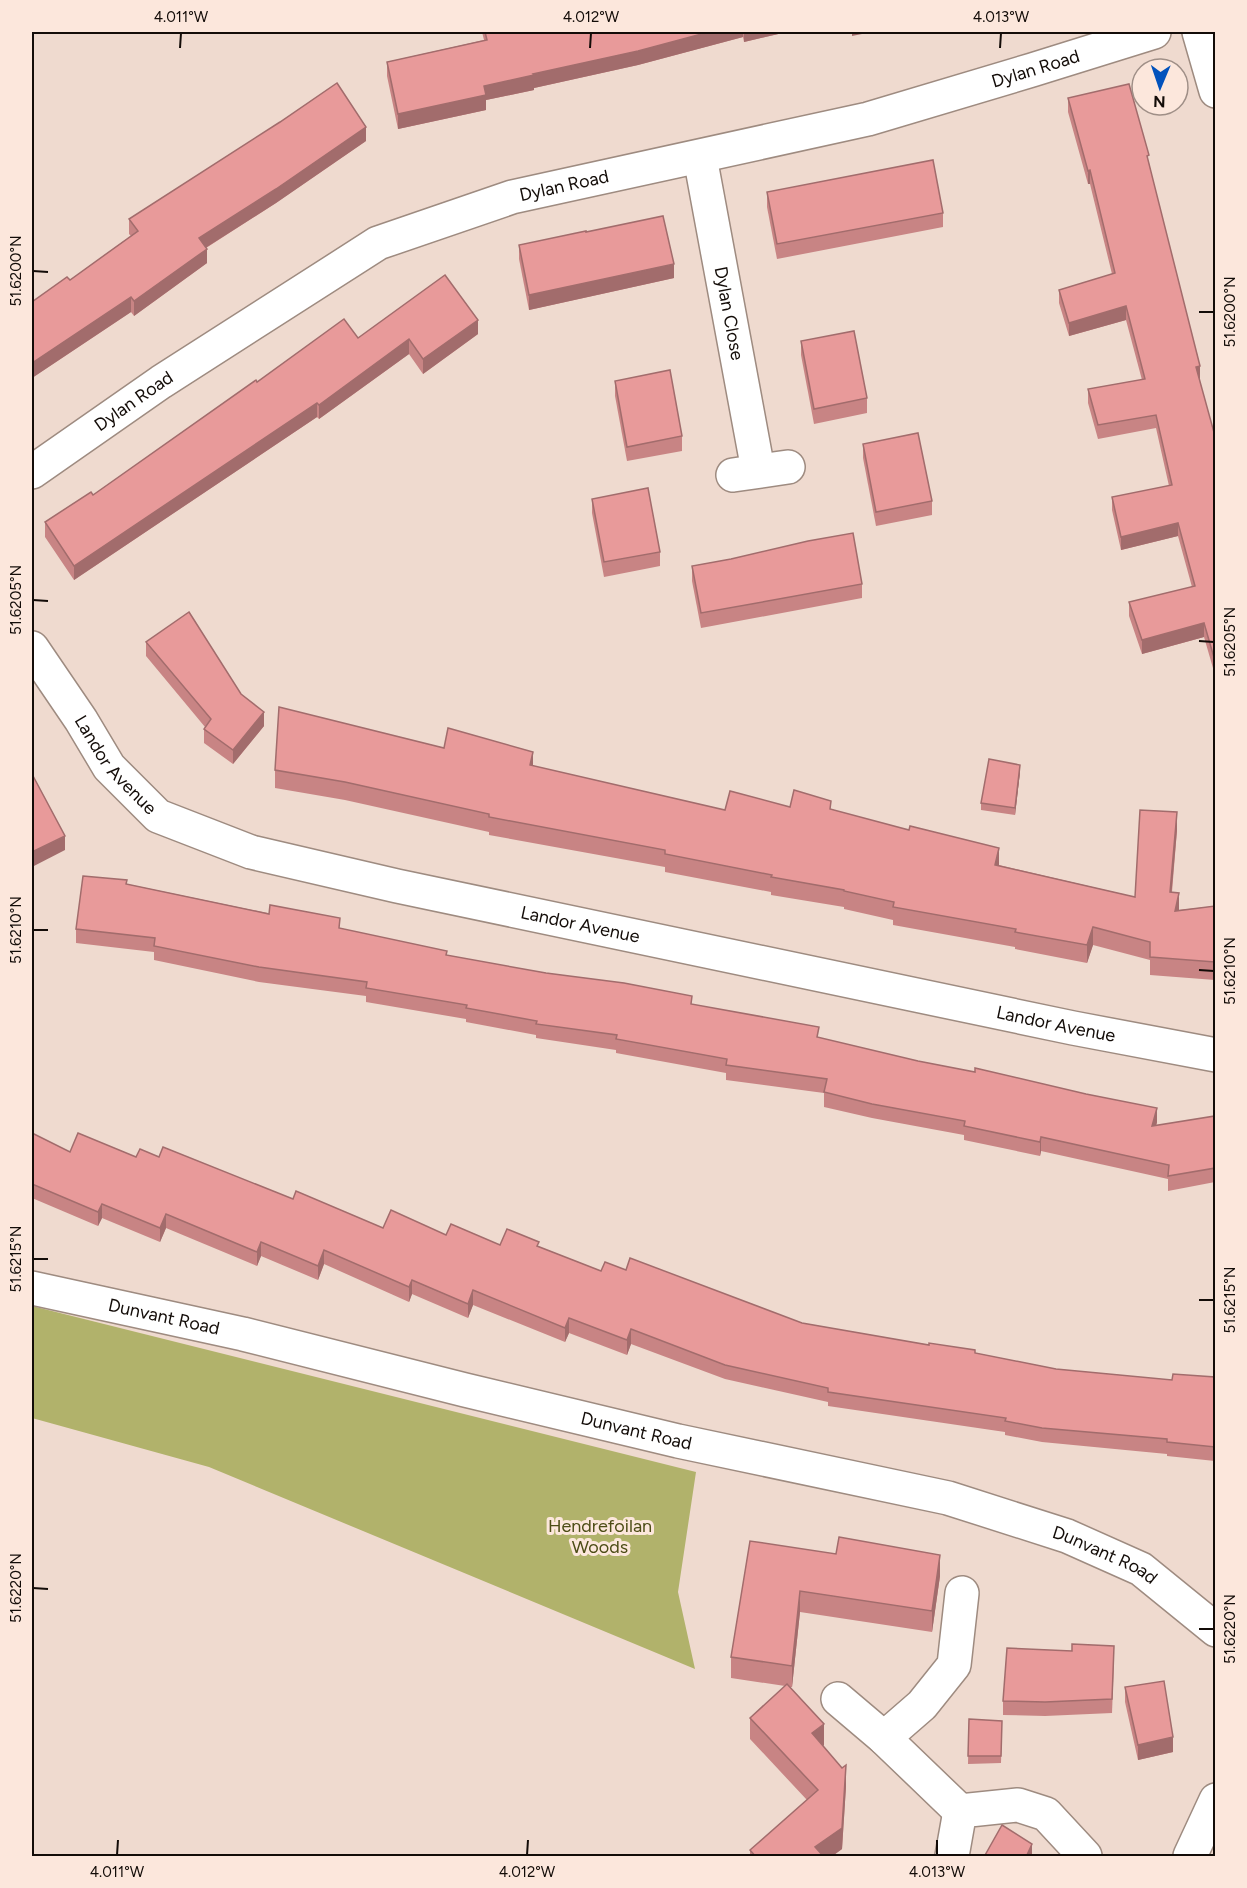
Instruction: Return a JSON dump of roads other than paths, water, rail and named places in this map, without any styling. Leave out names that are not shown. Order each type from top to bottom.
[{"type":"street","name":"Dylan Road","points":[[32,472],[161,382],[378,243],[512,197],[868,119],[1154,32]]},
{"type":"street","points":[[1199,32],[1215,91]]},
{"type":"street","name":"Dylan Close","points":[[700,157],[759,471]]},
{"type":"street","name":"Landor Avenue","points":[[32,648],[81,720],[109,767],[158,816],[251,852],[408,888],[1049,1024],[1215,1055]]},
{"type":"street","name":"Dunvant Road","points":[[32,1288],[243,1334],[678,1441],[948,1498],[1067,1536],[1141,1569],[1215,1630]]},
{"type":"street","points":[[885,1738],[922,1705],[954,1665],[962,1593]]},
{"type":"street","points":[[838,1699],[885,1738],[960,1811]]},
{"type":"street","points":[[1190,1857],[1215,1800]]},
{"type":"street","points":[[960,1811],[1018,1805],[1046,1814],[1085,1857]]},
{"type":"street","points":[[952,1857],[960,1811]]},
{"type":"park label","name":"Hendrefoilan Woods","points":[[600,1536]]}]
